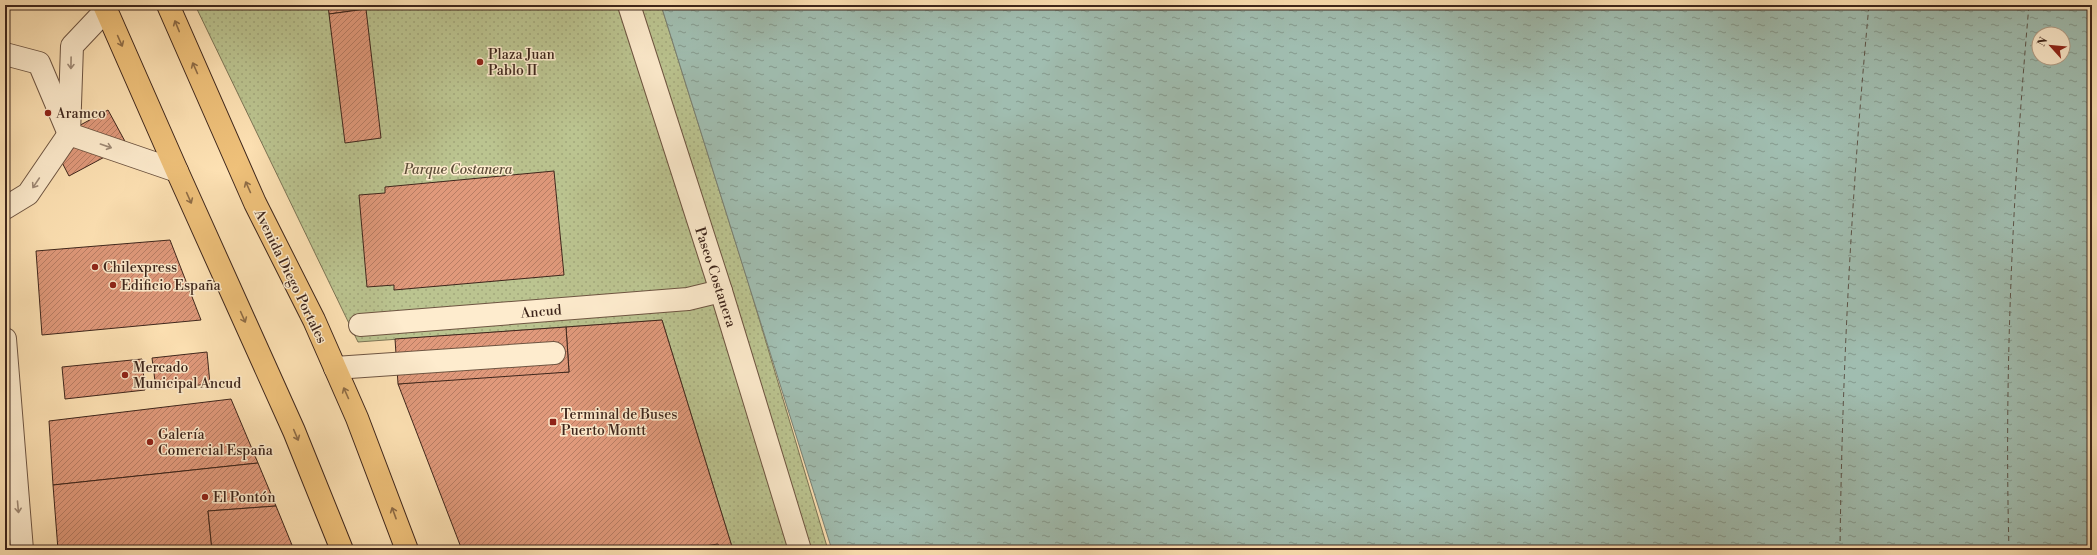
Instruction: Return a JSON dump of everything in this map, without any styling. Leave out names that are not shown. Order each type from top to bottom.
[{"type":"highway","name":"Avenida Diego Portales","points":[[168,5],[255,203],[314,320],[363,433],[407,550]]},
{"type":"highway","points":[[105,7],[294,431],[342,550]]},
{"type":"street","name":"Paseo Costanera","points":[[629,5],[721,291],[800,550]]},
{"type":"street","points":[[5,208],[28,194],[69,134],[72,46],[105,7]]},
{"type":"street","points":[[5,54],[39,63],[69,134],[177,171]]},
{"type":"street","name":"Ancud","points":[[360,325],[688,299],[721,291]]},
{"type":"street","points":[[5,339],[6,370],[22,550]]},
{"type":"street","points":[[335,368],[554,353]]},
{"type":"green space","name":"Parque Costanera","points":[[195,5],[661,5],[749,285],[828,550],[733,550],[662,320],[358,342]]},
{"type":"water","points":[[661,5],[2092,5],[2092,550],[832,550]]},
{"type":"building","points":[[328,5],[365,5],[366,9],[329,14]]},
{"type":"building","points":[[366,9],[381,138],[345,143],[329,14]]},
{"type":"building","points":[[108,110],[127,145],[69,176],[51,141]]},
{"type":"building","points":[[554,171],[564,275],[394,290],[394,285],[367,287],[359,195],[385,193],[385,187]]},
{"type":"building","name":"Edificio España","points":[[170,240],[201,320],[42,335],[36,251]]},
{"type":"building","name":"Terminal de Buses Puerto Montt","points":[[662,320],[733,550],[462,550],[398,384],[515,374],[569,372],[566,327]]},
{"type":"building","points":[[566,327],[569,372],[398,384],[395,339]]},
{"type":"building","points":[[207,352],[210,384],[156,389],[152,358]]},
{"type":"building","points":[[142,359],[145,390],[65,399],[62,367]]},
{"type":"building","name":"Galería Comercial España","points":[[231,399],[258,463],[53,485],[49,421]]},
{"type":"building","points":[[258,463],[276,506],[208,511],[212,550],[58,550],[53,485]]},
{"type":"building","points":[[276,506],[294,550],[212,550],[208,511]]},
{"type":"building","points":[[718,544],[721,550],[678,550]]},
{"type":"ferry route","points":[[1840,550],[1843,414],[1849,277],[1869,5]]},
{"type":"ferry route","points":[[2009,550],[2008,414],[2011,278],[2018,141],[2029,5]]},
{"type":"place","name":"Plaza Juan Pablo II","points":[[480,62]]},
{"type":"place","name":"Aramco","points":[[48,113]]},
{"type":"place","name":"Chilexpress","points":[[95,267]]},
{"type":"place","name":"Edificio España","points":[[113,285]]},
{"type":"place","name":"Mercado Municipal Ancud","points":[[125,375]]},
{"type":"place","name":"Terminal de Buses Puerto Montt","points":[[553,422]]},
{"type":"place","name":"Galería Comercial España","points":[[150,442]]},
{"type":"place","name":"El Pontón","points":[[205,497]]}]
